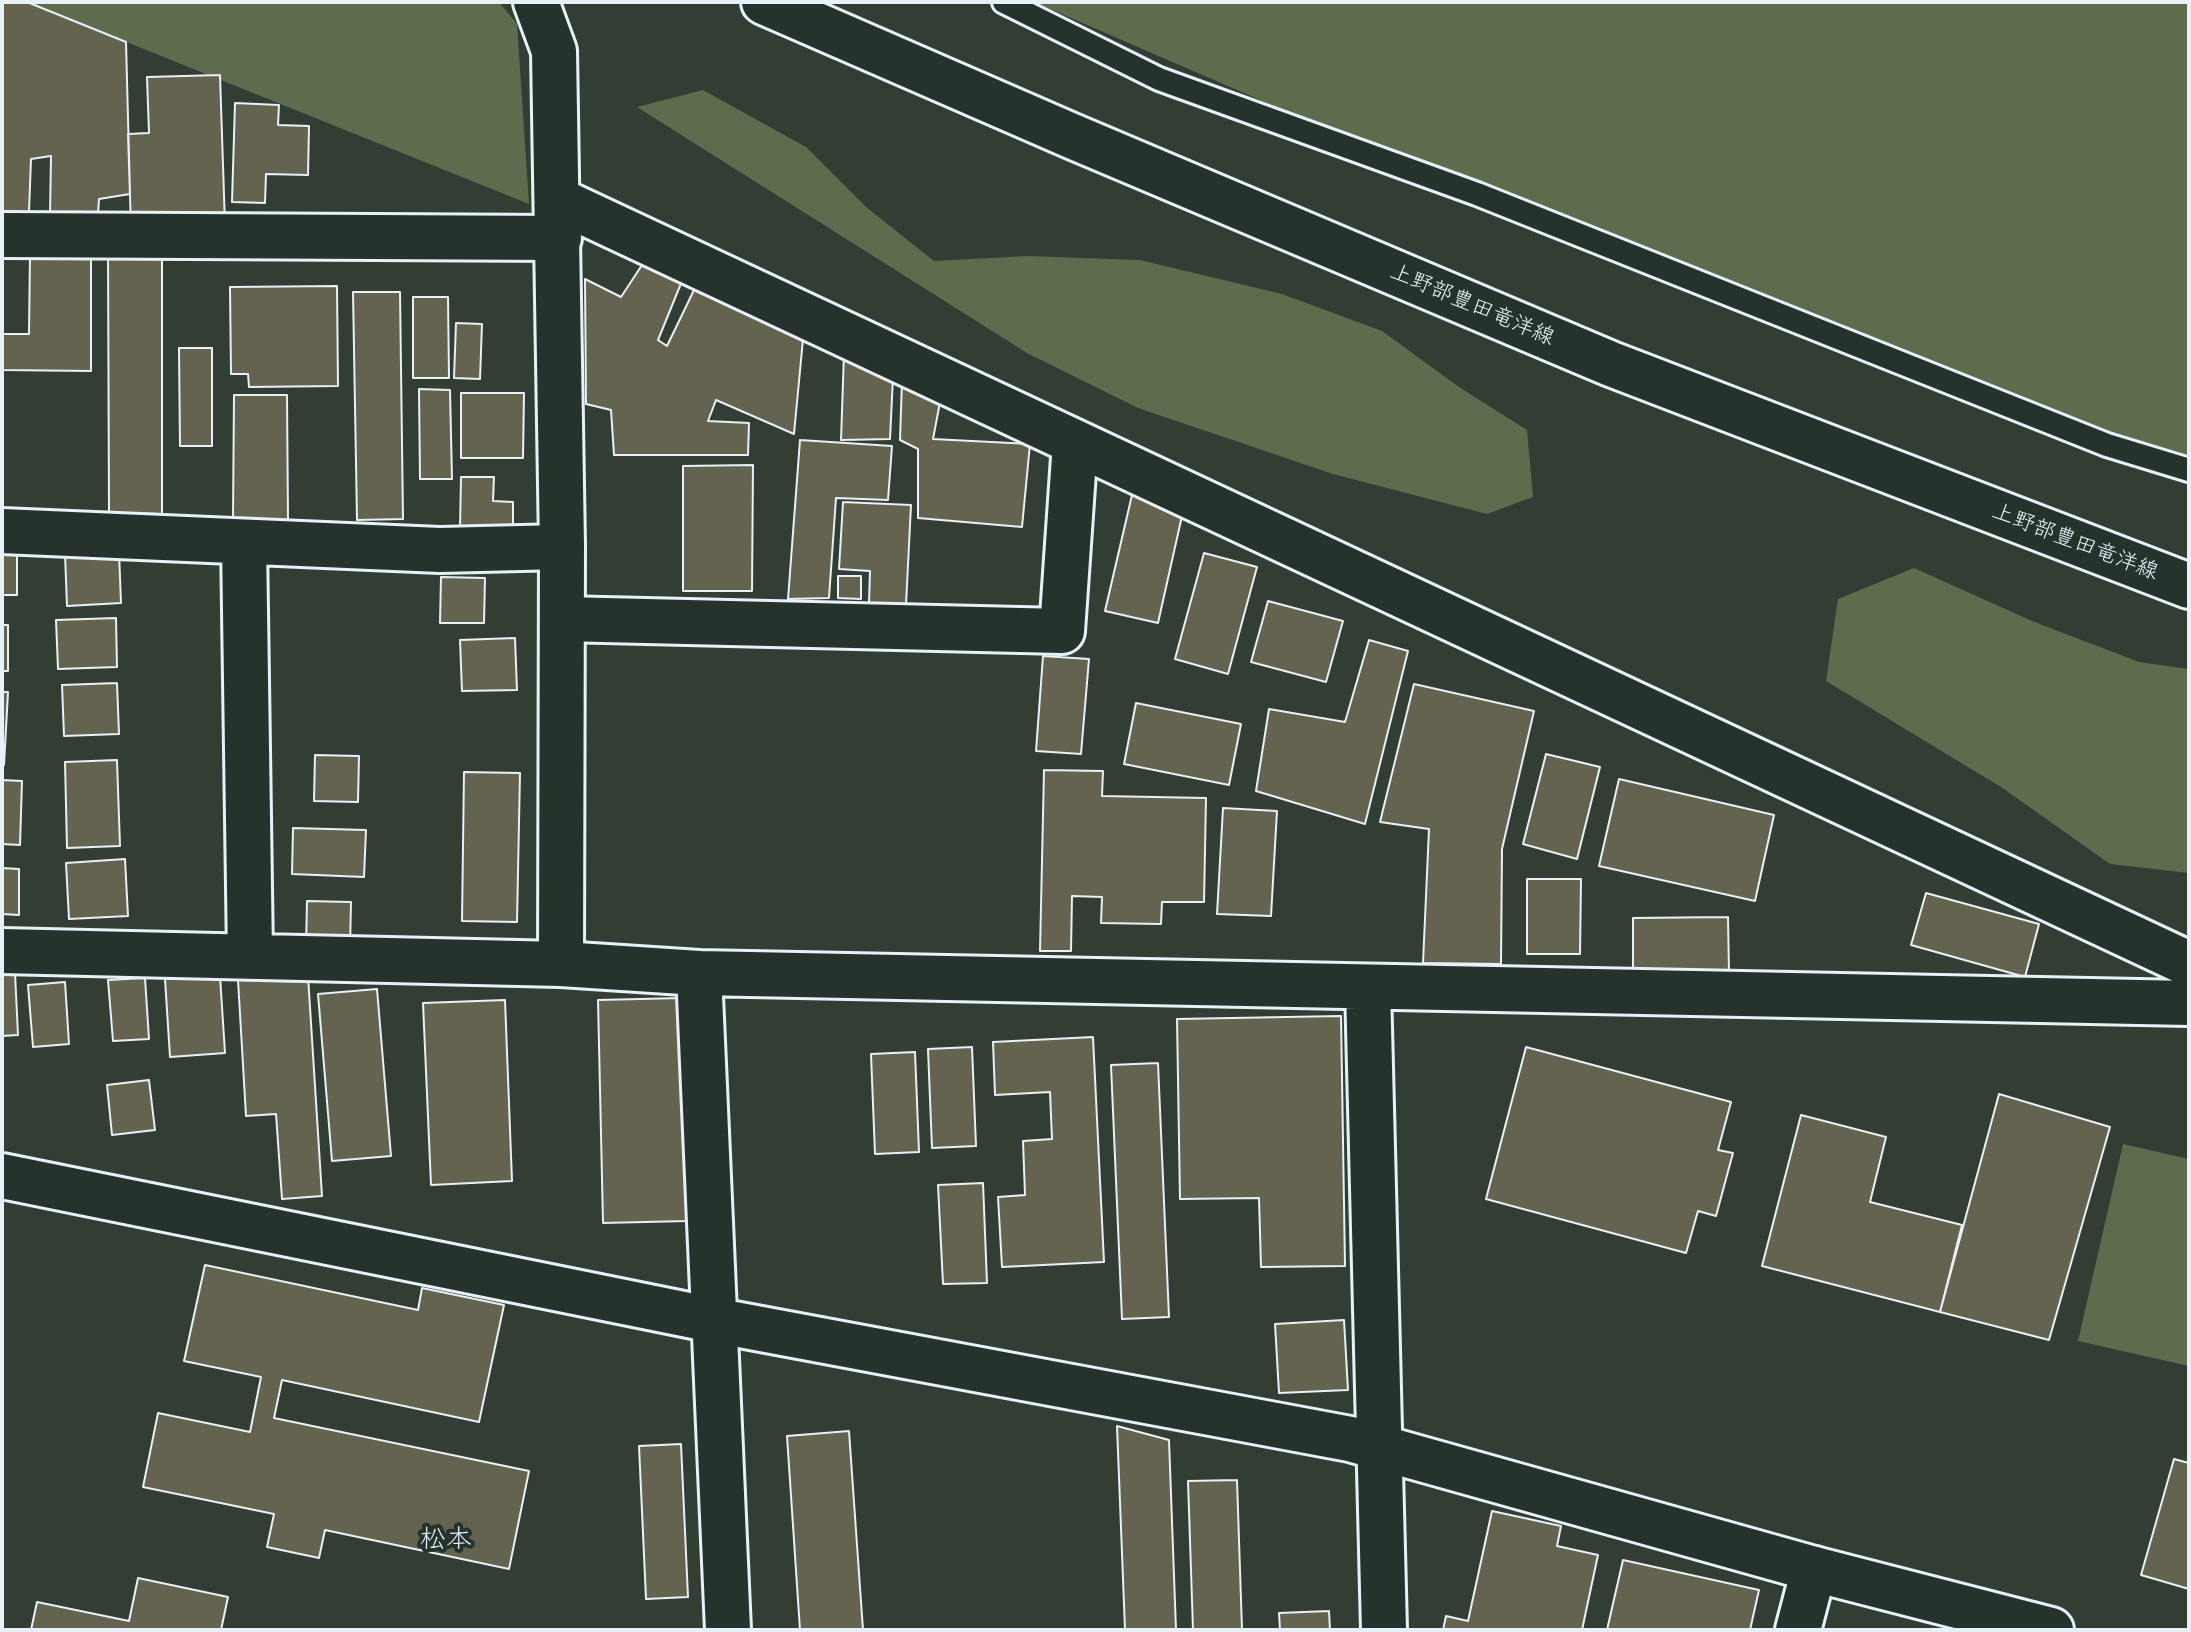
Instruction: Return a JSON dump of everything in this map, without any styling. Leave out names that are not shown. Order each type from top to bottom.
[{"type":"street","points":[[536,2],[554,51],[562,547],[561,964]]},
{"type":"street","name":"上野部豊田竜洋線","points":[[764,2],[1611,364],[2189,586]]},
{"type":"street","points":[[2,235],[558,219],[1075,443],[2189,964]]},
{"type":"street","points":[[562,619],[1062,631],[1075,443]]},
{"type":"street","points":[[2,531],[440,550],[562,547]]},
{"type":"street","points":[[244,542],[250,956]]},
{"type":"street","points":[[2,951],[561,964],[699,973],[2189,1003]]},
{"type":"street","points":[[699,973],[728,1630]]},
{"type":"street","points":[[1368,987],[1384,1630]]},
{"type":"street","points":[[2,1176],[713,1320],[1350,1439],[1814,1569],[2051,1630]]},
{"type":"street","points":[[1798,1630],[1814,1569]]},
{"type":"lane","points":[[1004,2],[1159,79],[1477,194],[2107,445],[2189,470]]},
{"type":"green space","points":[[27,2],[499,2],[517,24],[529,204]]},
{"type":"green space","points":[[1034,2],[2189,2],[2189,472],[1477,194]]},
{"type":"green space","points":[[703,90],[806,147],[866,207],[934,261],[1027,256],[1140,260],[1282,294],[1382,331],[1459,387],[1527,430],[1533,497],[1487,514],[1333,474],[1138,408],[1027,353],[637,107]]},
{"type":"green space","points":[[1914,568],[2032,621],[2139,662],[2189,669],[2189,873],[2110,864],[2001,787],[1826,681],[1838,599]]},
{"type":"green space","points":[[2123,1144],[2189,1159],[2189,1366],[2078,1341]]},
{"type":"building","points":[[2,2],[27,2],[126,42],[130,194],[99,199],[98,214],[50,215],[51,156],[31,159],[29,212],[2,214]]},
{"type":"building","points":[[220,75],[225,225],[131,227],[128,134],[149,133],[147,77]]},
{"type":"building","points":[[235,103],[279,105],[278,125],[309,126],[308,175],[266,174],[265,203],[232,202]]},
{"type":"building","points":[[108,251],[162,251],[162,514],[109,513]]},
{"type":"building","points":[[30,253],[91,254],[91,371],[2,370],[2,334],[29,334]]},
{"type":"building","points":[[644,262],[682,281],[658,340],[667,346],[694,290],[803,339],[794,434],[716,400],[708,421],[749,423],[748,455],[614,455],[611,410],[586,404],[585,279],[621,297]]},
{"type":"building","points":[[337,286],[338,386],[249,387],[248,374],[231,374],[230,287]]},
{"type":"building","points":[[353,292],[400,292],[403,519],[357,520]]},
{"type":"building","points":[[413,297],[448,297],[449,378],[413,378]]},
{"type":"building","points":[[456,323],[482,324],[480,379],[454,378]]},
{"type":"building","points":[[179,348],[212,348],[212,446],[180,446]]},
{"type":"building","points":[[844,353],[893,377],[890,439],[841,440]]},
{"type":"building","points":[[902,380],[941,397],[933,439],[1030,444],[1022,527],[918,518],[918,449],[900,440]]},
{"type":"building","points":[[419,389],[450,390],[452,479],[420,479]]},
{"type":"building","points":[[461,393],[524,393],[523,458],[461,458]]},
{"type":"building","points":[[234,395],[287,395],[288,520],[233,518]]},
{"type":"building","points":[[800,440],[892,446],[888,500],[836,498],[829,598],[788,599]]},
{"type":"building","points":[[753,465],[752,591],[683,591],[683,466]]},
{"type":"building","points":[[461,477],[494,477],[493,501],[513,502],[513,529],[460,528]]},
{"type":"building","points":[[1132,495],[1184,507],[1158,623],[1105,611]]},
{"type":"building","points":[[843,502],[911,505],[906,605],[869,603],[870,571],[839,569]]},
{"type":"building","points":[[2,549],[17,549],[17,595],[2,595]]},
{"type":"building","points":[[119,552],[121,603],[67,606],[65,554]]},
{"type":"building","points":[[1204,553],[1257,567],[1228,674],[1175,659]]},
{"type":"building","points":[[838,576],[861,576],[861,599],[838,598]]},
{"type":"building","points":[[441,577],[485,578],[484,623],[440,623]]},
{"type":"building","points":[[1268,601],[1343,621],[1326,682],[1251,662]]},
{"type":"building","points":[[116,618],[117,667],[58,669],[56,620]]},
{"type":"building","points":[[2,625],[8,625],[8,671],[2,671]]},
{"type":"building","points":[[515,638],[517,690],[462,691],[460,640]]},
{"type":"building","points":[[1369,640],[1408,651],[1365,824],[1256,791],[1269,709],[1345,722]]},
{"type":"building","points":[[1043,656],[1089,659],[1081,754],[1036,751]]},
{"type":"building","points":[[117,683],[119,734],[64,736],[62,685]]},
{"type":"building","points":[[1414,684],[1534,711],[1502,849],[1501,964],[1423,963],[1429,829],[1380,822]]},
{"type":"building","points":[[2,692],[8,692],[4,765],[2,765]]},
{"type":"building","points":[[1136,703],[1241,724],[1229,785],[1124,764]]},
{"type":"building","points":[[1546,754],[1600,767],[1577,859],[1523,844]]},
{"type":"building","points":[[315,755],[359,756],[358,802],[314,801]]},
{"type":"building","points":[[117,760],[120,846],[67,848],[65,762]]},
{"type":"building","points":[[1044,770],[1103,771],[1102,796],[1206,798],[1204,902],[1162,902],[1161,924],[1101,923],[1102,897],[1072,896],[1071,951],[1040,951]]},
{"type":"building","points":[[464,772],[520,773],[517,922],[462,921]]},
{"type":"building","points":[[1619,779],[1774,815],[1755,901],[1599,866]]},
{"type":"building","points":[[2,780],[22,781],[20,845],[2,844]]},
{"type":"building","points":[[1223,808],[1277,811],[1271,916],[1217,914]]},
{"type":"building","points":[[293,828],[366,830],[364,877],[292,874]]},
{"type":"building","points":[[125,859],[128,916],[69,919],[66,863]]},
{"type":"building","points":[[2,868],[19,869],[19,915],[2,914]]},
{"type":"building","points":[[1527,879],[1581,879],[1580,954],[1527,954]]},
{"type":"building","points":[[1926,893],[2039,924],[2025,977],[1911,945]]},
{"type":"building","points":[[307,901],[351,902],[350,948],[306,947]]},
{"type":"building","points":[[1728,917],[1729,972],[1633,973],[1633,918]]},
{"type":"building","points":[[15,973],[18,1035],[2,1036],[2,974]]},
{"type":"building","points":[[220,976],[225,1053],[170,1057],[165,979]]},
{"type":"building","points":[[308,976],[322,1196],[282,1199],[276,1114],[246,1116],[238,980]]},
{"type":"building","points":[[145,978],[149,1039],[113,1041],[108,980]]},
{"type":"building","points":[[65,982],[69,1044],[33,1047],[28,985]]},
{"type":"building","points":[[377,989],[391,1156],[332,1161],[318,994]]},
{"type":"building","points":[[682,998],[687,1221],[603,1223],[598,1000]]},
{"type":"building","points":[[505,1000],[512,1181],[431,1185],[423,1003]]},
{"type":"building","points":[[1341,1016],[1345,1266],[1261,1267],[1259,1198],[1180,1199],[1177,1019]]},
{"type":"building","points":[[1093,1037],[1104,1262],[1002,1267],[998,1197],[1025,1195],[1023,1141],[1052,1139],[1050,1092],[995,1095],[993,1042]]},
{"type":"building","points":[[972,1047],[976,1146],[932,1148],[928,1049]]},
{"type":"building","points":[[1526,1047],[1731,1102],[1718,1150],[1733,1153],[1716,1216],[1698,1211],[1686,1253],[1486,1199]]},
{"type":"building","points":[[915,1052],[919,1152],[875,1154],[871,1054]]},
{"type":"building","points":[[1158,1063],[1169,1317],[1122,1319],[1111,1065]]},
{"type":"building","points":[[149,1080],[155,1130],[112,1135],[107,1085]]},
{"type":"building","points":[[1999,1094],[2110,1127],[2049,1340],[1940,1312]]},
{"type":"building","points":[[1801,1115],[1886,1137],[1870,1202],[1962,1225],[1940,1312],[1762,1266]]},
{"type":"building","points":[[983,1183],[987,1283],[943,1284],[938,1185]]},
{"type":"building","points":[[205,1265],[418,1310],[422,1288],[504,1305],[479,1422],[282,1380],[274,1418],[529,1471],[509,1569],[325,1530],[319,1558],[267,1547],[274,1514],[143,1487],[158,1413],[250,1432],[261,1377],[184,1361]]},
{"type":"building","points":[[1344,1320],[1348,1390],[1279,1393],[1275,1324]]},
{"type":"building","points":[[1117,1426],[1169,1440],[1176,1630],[1125,1630]]},
{"type":"building","points":[[849,1431],[863,1630],[800,1630],[787,1436]]},
{"type":"building","points":[[681,1444],[688,1597],[646,1599],[639,1446]]},
{"type":"building","points":[[2174,1459],[2189,1463],[2189,1589],[2141,1575]]},
{"type":"building","points":[[1237,1480],[1242,1630],[1193,1630],[1188,1481]]},
{"type":"building","points":[[1492,1511],[1561,1526],[1557,1546],[1598,1555],[1582,1630],[1443,1630],[1446,1616],[1468,1621]]},
{"type":"building","points":[[1623,1560],[1759,1590],[1750,1630],[1607,1630]]},
{"type":"building","points":[[138,1578],[228,1597],[221,1630],[31,1630],[37,1602],[129,1621]]},
{"type":"building","points":[[1329,1611],[1330,1630],[1280,1630],[1279,1613]]},
{"type":"district","name":"松本","points":[[446,1540]]}]
